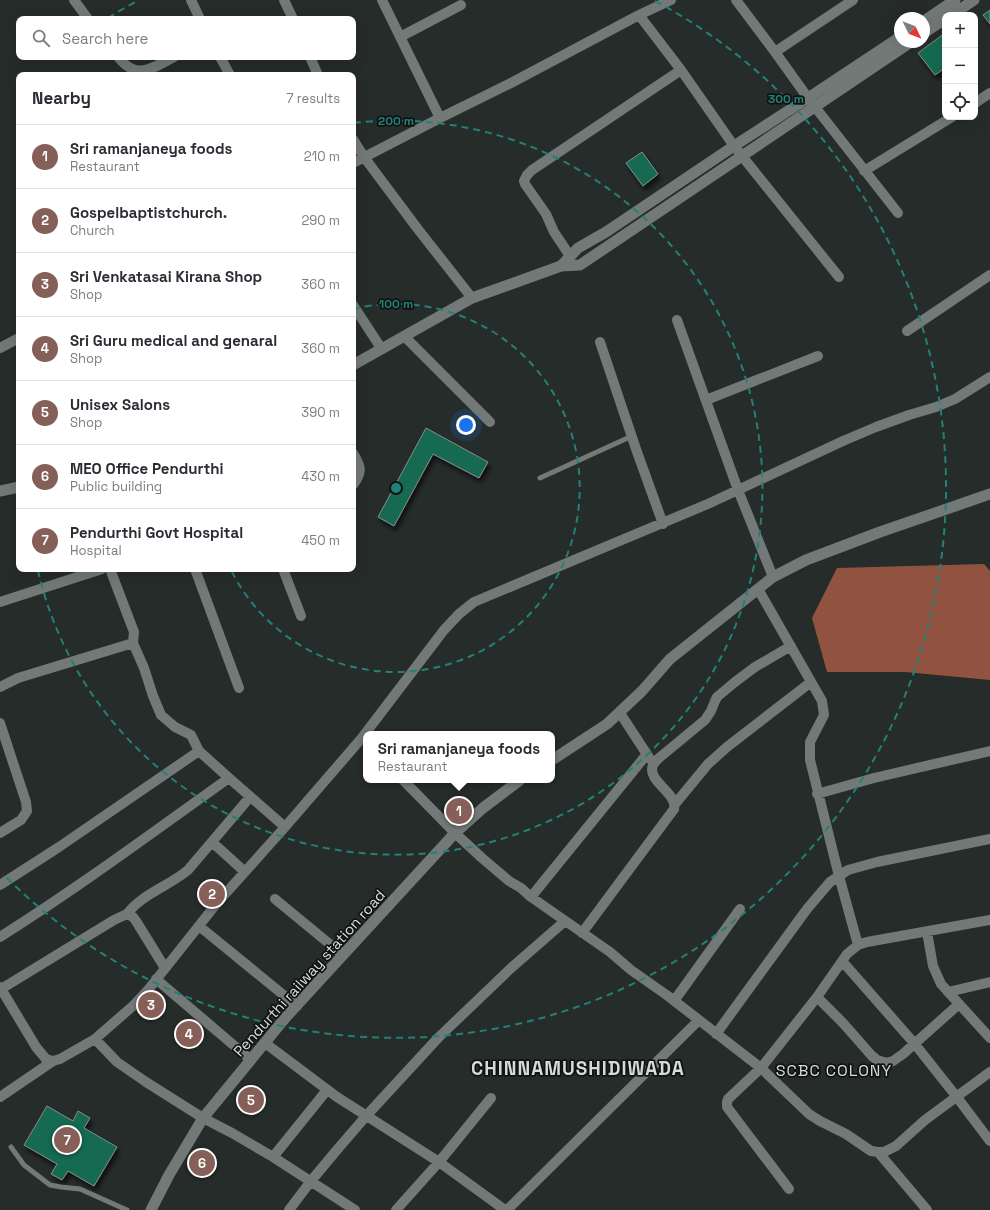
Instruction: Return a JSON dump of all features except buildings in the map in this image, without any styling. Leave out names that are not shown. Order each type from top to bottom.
[{"type":"street","points":[[74,0],[86,16]]},
{"type":"street","points":[[191,0],[199,16]]},
{"type":"street","points":[[285,0],[292,16]]},
{"type":"street","points":[[382,0],[440,118]]},
{"type":"street","points":[[356,161],[511,83],[639,15],[671,0]]},
{"type":"street","points":[[736,0],[864,171],[898,213]]},
{"type":"street","points":[[775,52],[853,0]]},
{"type":"street","points":[[930,17],[954,0]]},
{"type":"street","points":[[956,12],[974,0]]},
{"type":"street","points":[[400,37],[461,5]]},
{"type":"street","points":[[639,15],[682,70],[734,146],[839,277]]},
{"type":"street","points":[[930,30],[942,21]]},
{"type":"street","points":[[356,363],[472,298],[561,266],[580,264],[742,156],[894,41]]},
{"type":"street","points":[[561,266],[578,248],[606,232],[734,146],[812,102],[901,48]]},
{"type":"street","points":[[120,60],[131,69],[141,71],[150,69],[168,60]]},
{"type":"street","points":[[222,60],[228,72]]},
{"type":"street","points":[[311,60],[317,72]]},
{"type":"street","points":[[570,256],[554,232],[546,214],[526,187],[524,181],[527,175],[532,170],[682,70]]},
{"type":"street","points":[[978,101],[990,93]]},
{"type":"street","points":[[864,171],[947,120]]},
{"type":"street","points":[[356,144],[364,157],[417,228],[472,298]]},
{"type":"street","points":[[907,331],[990,275]]},
{"type":"street","points":[[356,310],[381,348]]},
{"type":"street","points":[[677,320],[738,490],[773,577]]},
{"type":"street","points":[[404,336],[490,422]]},
{"type":"street","points":[[0,348],[16,340]]},
{"type":"street","points":[[600,342],[663,524]]},
{"type":"street","points":[[706,400],[818,356]]},
{"type":"street","points":[[371,731],[444,630],[459,614],[474,602],[663,524],[876,427],[955,399],[990,377]]},
{"type":"street","points":[[356,458],[359,462],[360,472],[356,481]]},
{"type":"street","points":[[0,491],[16,488]]},
{"type":"street","points":[[555,758],[607,724],[642,691],[670,659],[773,577],[806,560],[990,494]]},
{"type":"street","points":[[0,602],[93,572]]},
{"type":"street","points":[[111,572],[134,632],[133,643],[161,715],[175,727],[191,735],[199,751],[250,798],[285,827]]},
{"type":"street","points":[[196,572],[239,688]]},
{"type":"street","points":[[284,572],[301,616]]},
{"type":"street","points":[[758,589],[822,701],[824,715],[812,737],[810,746],[810,760],[817,794],[858,945]]},
{"type":"street","points":[[0,687],[18,678],[133,643]]},
{"type":"street","points":[[675,804],[673,799],[659,784],[654,776],[652,772],[653,764],[705,720],[717,697],[756,667],[791,646]]},
{"type":"street","points":[[582,933],[671,814],[675,804],[708,764],[727,747],[811,682]]},
{"type":"street","points":[[620,713],[653,764]]},
{"type":"street","points":[[0,723],[26,802],[27,811],[21,820],[0,834]]},
{"type":"street","points":[[0,1097],[53,1061],[95,1039],[134,1005],[148,990],[217,903],[363,742]]},
{"type":"street","points":[[0,884],[59,847],[199,751]]},
{"type":"street","points":[[817,794],[874,778],[990,751]]},
{"type":"street","points":[[531,897],[647,754]]},
{"type":"street","points":[[0,937],[120,856],[229,778]]},
{"type":"street","points":[[406,783],[455,833],[509,881],[610,952],[631,970],[762,1068],[809,1114],[871,1151],[884,1152],[896,1146],[925,1120],[990,1072]]},
{"type":"street","name":"Pendurthi railway station road","points":[[151,1210],[169,1175],[203,1118],[286,1017],[455,833],[483,808],[516,783]]},
{"type":"street","points":[[53,1061],[46,1059],[40,1053],[0,988],[114,920],[127,914],[136,904],[180,877],[188,870],[250,798]]},
{"type":"street","points":[[716,1034],[808,909],[827,885],[839,876],[848,870],[877,862],[990,839]]},
{"type":"street","points":[[212,842],[245,872]]},
{"type":"street","points":[[275,899],[343,955]]},
{"type":"street","points":[[674,1001],[740,909]]},
{"type":"street","points":[[127,914],[136,920],[165,968]]},
{"type":"street","points":[[789,1189],[727,1107],[728,1099],[762,1068],[817,997],[847,954],[858,945],[867,942],[990,920]]},
{"type":"street","points":[[289,1210],[311,1181],[367,1115],[438,1038],[510,968],[565,921]]},
{"type":"street","points":[[199,926],[296,1006]]},
{"type":"street","points":[[928,932],[933,966],[941,984],[990,1038]]},
{"type":"street","points":[[842,961],[914,1043],[990,1141]]},
{"type":"street","points":[[156,979],[251,1060]]},
{"type":"street","points":[[948,992],[990,982]]},
{"type":"street","points":[[817,997],[843,1023],[872,1056],[882,1063],[893,1061],[959,1004]]},
{"type":"street","points":[[265,1043],[328,1090],[439,1162],[506,1210],[699,1020]]},
{"type":"street","points":[[95,1039],[117,1062],[146,1082],[203,1118],[273,1157],[355,1210]]},
{"type":"street","points":[[273,1157],[328,1090]]},
{"type":"street","points":[[396,1210],[439,1162],[491,1098]]},
{"type":"street","points":[[878,1152],[927,1210]]},
{"type":"lane","points":[[540,478],[632,436]]},
{"type":"lane","points":[[11,1147],[24,1165],[50,1184],[80,1189],[127,1210]]},
{"type":"shaded area","points":[[984,564],[990,571],[990,680],[905,672],[827,672],[812,618],[837,568]]},
{"type":"place","name":"Sri ramanjaneya foods","points":[[459,811]]},
{"type":"place","name":"Gospelbaptistchurch.","points":[[212,894]]},
{"type":"place","name":"Sri Venkatasai Kirana Shop","points":[[151,1005]]},
{"type":"place","name":"Sri Guru medical and genaral","points":[[189,1034]]},
{"type":"place","name":"Unisex Salons","points":[[251,1100]]},
{"type":"place","name":"Pendurthi Govt Hospital","points":[[67,1140]]},
{"type":"place","name":"MEO Office Pendurthi","points":[[202,1163]]},
{"type":"district","name":"CHINNAMUSHIDIWADA","points":[[578,1068]]},
{"type":"district","name":"SCBC COLONY","points":[[834,1070]]}]
